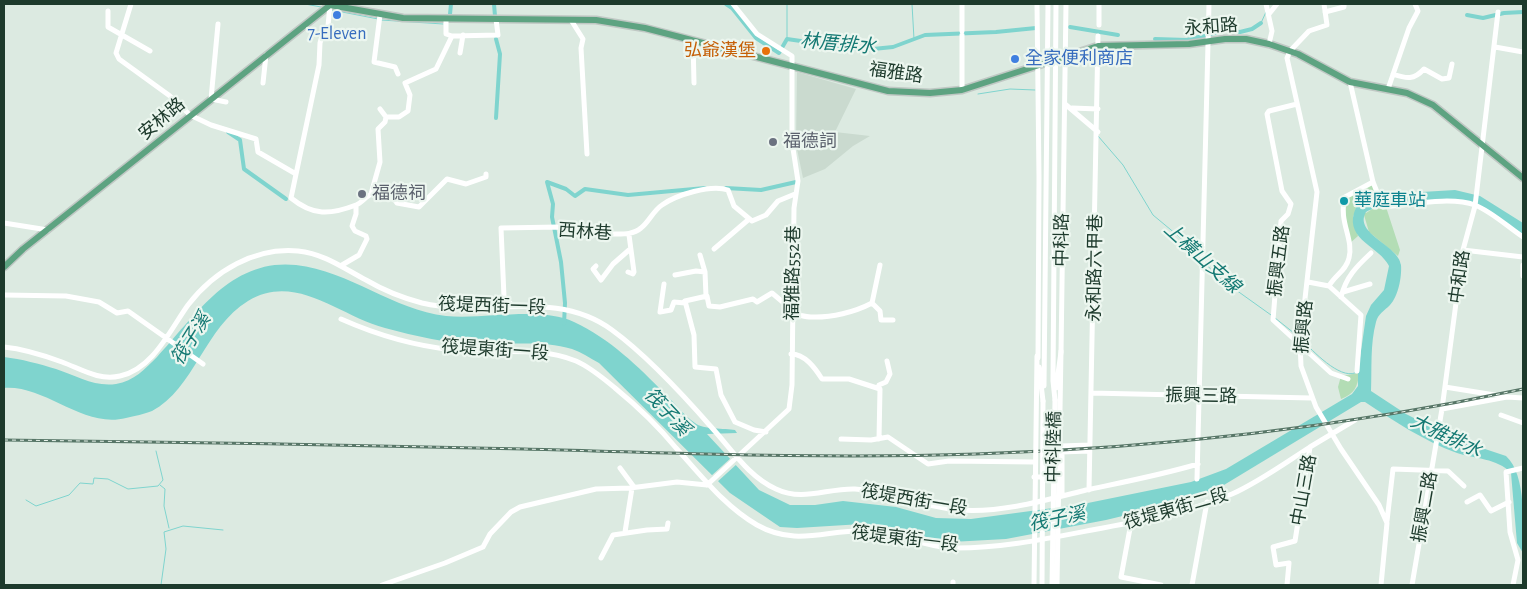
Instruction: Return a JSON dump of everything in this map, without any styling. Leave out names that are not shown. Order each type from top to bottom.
[{"type":"main road","name":"福雅路","points":[[328,7],[380,18],[596,20],[645,28],[791,64],[888,91],[930,93],[962,90],[1066,55]]},
{"type":"main road","name":"安林路","points":[[4,267],[190,115],[328,7]]},
{"type":"main road","name":"永和路","points":[[1066,55],[1098,46],[1183,44],[1246,39],[1269,44],[1309,59],[1350,82],[1388,89],[1420,98],[1523,178]]},
{"type":"street","points":[[131,4],[116,57],[170,96],[190,115],[211,125],[256,139],[258,152],[296,174]]},
{"type":"street","points":[[733,4],[757,34],[791,56],[791,64]]},
{"type":"street","points":[[962,4],[962,90]]},
{"type":"street","name":"中科路","points":[[1037,356],[1039,280],[1038,4]]},
{"type":"street","name":"中科路","points":[[1043,401],[1048,4]]},
{"type":"street","name":"中科路","points":[[1055,400],[1053,381],[1056,4]]},
{"type":"street","name":"中科路","points":[[1062,496],[1063,366],[1061,351],[1061,279],[1066,4]]},
{"type":"street","points":[[1099,4],[1099,25]]},
{"type":"street","points":[[1197,480],[1209,4]]},
{"type":"street","points":[[1266,4],[1270,14],[1272,31],[1269,44]]},
{"type":"street","points":[[1270,14],[1277,4]]},
{"type":"street","points":[[1290,51],[1309,31],[1328,24],[1324,4]]},
{"type":"street","points":[[1325,12],[1344,7],[1344,4]]},
{"type":"street","points":[[1388,89],[1409,28],[1418,11],[1416,4]]},
{"type":"street","points":[[328,7],[328,26],[324,28],[320,43],[319,65],[291,198],[307,210],[336,212],[356,205],[371,194],[380,162],[378,129],[385,122],[386,117]]},
{"type":"street","points":[[108,11],[108,27],[150,51]]},
{"type":"street","points":[[1482,146],[1498,12]]},
{"type":"street","points":[[380,18],[374,62],[395,67],[398,74]]},
{"type":"street","points":[[446,19],[446,34],[452,36],[498,35],[496,19]]},
{"type":"street","points":[[571,20],[583,39],[587,154]]},
{"type":"street","points":[[218,24],[211,99],[226,102]]},
{"type":"street","points":[[460,53],[463,35]]},
{"type":"street","points":[[386,117],[398,116],[408,111],[410,95],[405,83],[436,69],[452,36]]},
{"type":"street","name":"永和路六甲巷","points":[[1089,490],[1098,132],[1098,36]]},
{"type":"street","points":[[693,40],[694,82]]},
{"type":"street","points":[[1495,47],[1523,52]]},
{"type":"street","name":"振興路","points":[[1290,51],[1287,64],[1298,104],[1317,192],[1300,343],[1301,366],[1311,398],[1332,434],[1380,505],[1387,523]]},
{"type":"street","points":[[263,83],[266,55]]},
{"type":"street","name":"福雅路552巷","points":[[709,483],[766,432],[791,405],[791,311],[795,194],[798,181],[792,142],[791,64]]},
{"type":"street","points":[[1393,74],[1412,79],[1416,78],[1424,69],[1442,78],[1449,78],[1452,64]]},
{"type":"street","points":[[1350,82],[1373,182],[1383,207],[1446,200],[1476,205],[1523,237]]},
{"type":"street","points":[[1065,104],[1098,132]]},
{"type":"street","name":"振興五路","points":[[1298,104],[1269,111],[1267,114],[1282,191],[1291,204],[1288,214],[1281,220],[1273,320],[1331,373],[1348,379]]},
{"type":"street","points":[[1072,108],[1098,109]]},
{"type":"street","points":[[380,109],[386,117]]},
{"type":"street","name":"中和路","points":[[1439,430],[1463,250],[1476,205],[1482,146]]},
{"type":"street","points":[[371,194],[392,196],[397,203],[420,208],[447,179],[472,184],[486,177],[486,174]]},
{"type":"street","points":[[1329,286],[1334,278],[1342,274],[1350,257],[1348,239],[1344,228],[1343,205],[1345,197],[1373,182]]},
{"type":"street","name":"西林巷","points":[[513,306],[504,297],[501,228],[584,229],[610,231],[612,234],[629,234],[641,228],[662,205],[706,189],[728,190],[734,206],[748,220]]},
{"type":"street","points":[[714,249],[748,220],[752,221],[764,216],[778,201],[795,194]]},
{"type":"street","points":[[342,265],[359,254],[367,239],[366,236],[355,231],[352,226],[356,214],[356,205]]},
{"type":"street","points":[[4,223],[49,230]]},
{"type":"street","points":[[628,272],[633,274],[634,272],[629,250],[629,234]]},
{"type":"street","name":"西林巷","points":[[596,266],[593,269],[601,280],[613,264],[629,250]]},
{"type":"street","points":[[1463,250],[1523,257]]},
{"type":"street","name":"筏堤西街一段","points":[[4,347],[43,355],[96,375],[113,377],[126,374],[138,368],[167,339],[187,306],[202,290],[231,267],[249,258],[276,251],[297,251],[319,255],[342,265],[365,280],[395,294],[422,302],[463,308],[531,305],[570,311],[592,319],[612,330],[678,391],[737,459],[771,486],[798,495],[850,489],[878,491],[934,508],[976,511],[1062,496],[1158,476],[1198,464]]},
{"type":"street","points":[[1342,294],[1349,276],[1371,253]]},
{"type":"street","points":[[700,255],[706,296],[709,306],[715,308],[753,299],[754,302],[757,302],[772,293],[791,311],[812,317],[850,311],[872,303]]},
{"type":"street","points":[[872,303],[880,265]]},
{"type":"street","points":[[1523,265],[1523,276]]},
{"type":"street","points":[[675,275],[696,271],[704,272]]},
{"type":"street","points":[[1039,280],[1061,279]]},
{"type":"street","points":[[1308,282],[1329,286],[1342,294],[1361,314],[1357,371]]},
{"type":"street","points":[[664,284],[658,310],[668,312],[674,302],[674,295]]},
{"type":"street","points":[[1342,294],[1370,284]]},
{"type":"street","points":[[4,295],[60,296],[99,302],[118,313],[128,311],[203,364]]},
{"type":"street","points":[[674,302],[685,303],[693,298],[706,296]]},
{"type":"street","points":[[685,303],[694,335],[695,367],[716,369],[721,395],[735,422],[766,432]]},
{"type":"street","points":[[872,303],[880,311],[881,320],[894,320]]},
{"type":"street","name":"筏堤東街一段","points":[[341,319],[366,330],[412,343],[456,350],[531,350],[554,353],[576,361],[596,373],[636,406],[709,483],[755,524],[785,537],[808,538],[852,530],[875,531],[920,543],[953,548],[1010,544],[1062,537]]},
{"type":"street","points":[[1055,400],[1061,351]]},
{"type":"street","points":[[1057,585],[1061,351]]},
{"type":"street","points":[[791,354],[798,354],[811,364],[822,379],[849,379],[878,388]]},
{"type":"street","points":[[1037,356],[1043,401]]},
{"type":"street","points":[[1034,585],[1037,356]]},
{"type":"street","points":[[878,388],[879,385],[886,382],[890,375],[887,361]]},
{"type":"street","points":[[1445,387],[1523,398]]},
{"type":"street","points":[[878,388],[880,389],[879,439]]},
{"type":"street","name":"振興三路","points":[[1091,393],[1311,398]]},
{"type":"street","points":[[1442,409],[1507,397]]},
{"type":"street","name":"中科陸橋","points":[[1052,585],[1055,400]]},
{"type":"street","name":"中科陸橋","points":[[1042,585],[1043,401]]},
{"type":"street","points":[[1501,415],[1523,423]]},
{"type":"street","name":"中山三路","points":[[1287,585],[1289,563],[1276,565],[1273,548],[1295,541],[1310,447],[1355,420]]},
{"type":"street","name":"振興二路","points":[[1412,585],[1439,430]]},
{"type":"street","points":[[841,439],[879,439],[888,437],[928,464],[949,461],[1034,462]]},
{"type":"street","name":"筏堤東街二段","points":[[1062,537],[1155,518],[1242,489],[1310,447]]},
{"type":"street","points":[[1062,449],[1089,448]]},
{"type":"street","points":[[620,468],[633,488],[625,532]]},
{"type":"street","points":[[1513,585],[1518,560],[1510,532],[1506,472],[1521,468]]},
{"type":"street","points":[[1380,585],[1393,469],[1432,472],[1448,471],[1464,486]]},
{"type":"street","points":[[1034,477],[1062,477]]},
{"type":"street","points":[[382,585],[445,563],[483,547],[490,534],[516,508],[591,490],[633,488],[677,482],[709,483]]},
{"type":"street","points":[[1467,502],[1480,495],[1491,511],[1508,502]]},
{"type":"street","points":[[1192,585],[1206,502]]},
{"type":"street","points":[[1130,522],[1121,577],[1161,585]]},
{"type":"street","points":[[601,558],[611,537],[625,532],[667,529],[668,523]]},
{"type":"shaded area","points":[[797,72],[856,89],[835,132],[870,136],[853,146],[825,169],[803,178],[796,144]]},
{"type":"green space","points":[[1373,183],[1376,195],[1362,198],[1355,210],[1366,213],[1377,206],[1386,207],[1400,250],[1398,256],[1369,232],[1364,215],[1355,212],[1353,217],[1358,236],[1349,244],[1346,232],[1345,197]]},
{"type":"green space","points":[[1359,373],[1355,389],[1341,399],[1338,387],[1341,376]]},
{"type":"water","points":[[1455,190],[1480,196],[1523,223],[1523,236],[1489,210],[1468,203],[1403,203],[1374,208],[1366,212],[1364,220],[1366,227],[1393,251],[1401,265],[1400,281],[1395,297],[1377,319],[1374,330],[1371,391],[1406,414],[1455,439],[1506,456],[1513,465],[1521,488],[1523,553],[1517,543],[1511,473],[1499,464],[1457,453],[1433,443],[1365,402],[1361,402],[1214,491],[1193,499],[1106,520],[1006,539],[951,542],[862,524],[797,528],[780,527],[730,493],[599,363],[572,349],[549,345],[466,344],[420,337],[368,322],[317,299],[283,291],[266,293],[248,301],[233,312],[210,341],[179,388],[152,411],[110,420],[95,418],[35,393],[20,389],[4,388],[4,357],[44,365],[100,384],[116,384],[128,380],[148,366],[201,308],[234,280],[252,271],[273,265],[296,265],[335,275],[389,299],[427,312],[446,316],[528,314],[560,317],[574,322],[600,336],[623,354],[695,423],[709,428],[735,430],[737,433],[707,434],[759,490],[790,505],[815,505],[843,501],[896,507],[936,518],[971,519],[1083,504],[1191,482],[1226,469],[1352,394],[1358,386],[1358,372],[1366,316],[1371,305],[1384,290],[1389,266],[1379,253],[1359,237],[1355,230],[1353,222],[1354,213],[1358,204],[1372,195]]},
{"type":"pier","points":[[732,457],[738,463],[716,483],[710,477]]},
{"type":"waterway","points":[[305,4],[321,7]]},
{"type":"waterway","points":[[450,14],[451,4]]},
{"type":"waterway","name":"林厝排水","points":[[494,4],[495,16]]},
{"type":"waterway","name":"林厝排水","points":[[726,4],[732,8],[756,38],[779,53],[787,39],[863,50],[893,47],[925,35],[1036,28]]},
{"type":"waterway","points":[[787,4],[787,39]]},
{"type":"waterway","points":[[912,4],[914,39]]},
{"type":"waterway","points":[[332,10],[378,19]]},
{"type":"waterway","name":"林厝排水","points":[[1261,23],[1266,12]]},
{"type":"waterway","points":[[1467,15],[1483,18],[1504,13],[1523,12]]},
{"type":"waterway","points":[[381,20],[443,24]]},
{"type":"waterway","name":"林厝排水","points":[[1155,39],[1187,40],[1226,30],[1240,32],[1252,29],[1261,23]]},
{"type":"waterway","name":"林厝排水","points":[[1070,27],[1118,35]]},
{"type":"waterway","points":[[496,39],[500,54],[496,118]]},
{"type":"waterway","name":"上橫山支線","points":[[978,94],[1010,89],[1035,90]]},
{"type":"waterway","points":[[228,132],[240,140],[244,169],[286,199]]},
{"type":"waterway","name":"上橫山支線","points":[[1098,136],[1123,165],[1153,215],[1200,254]]},
{"type":"waterway","points":[[564,324],[565,303],[561,262],[552,217],[553,204],[547,182],[566,189],[575,196],[585,189],[628,195],[705,188]]},
{"type":"waterway","points":[[726,188],[761,190],[796,182]]},
{"type":"waterway","name":"上橫山支線","points":[[1205,262],[1215,275],[1271,315]]},
{"type":"waterway","name":"上橫山支線","points":[[1275,318],[1299,337]]},
{"type":"waterway","name":"上橫山支線","points":[[1302,340],[1319,357],[1334,368],[1349,374],[1355,373]]},
{"type":"waterway","points":[[26,500],[36,506],[69,495],[80,483],[93,484],[94,478],[108,479],[128,489],[158,486],[163,480],[156,451]]},
{"type":"waterway","points":[[160,485],[165,489],[164,506],[169,528]]},
{"type":"waterway","points":[[161,585],[166,549],[164,532],[183,526],[223,530]]},
{"type":"railway","points":[[4,440],[394,446],[750,455],[976,454],[1114,447],[1320,425],[1523,389]]},
{"type":"place","name":"7-Eleven","points":[[337,15]]},
{"type":"place","name":"弘爺漢堡","points":[[766,51]]},
{"type":"place","name":"全家便利商店","points":[[1015,59]]},
{"type":"place","name":"福德詞","points":[[773,142]]},
{"type":"place","name":"福德祠","points":[[362,194]]},
{"type":"place","name":"華庭車站","points":[[1344,201]]},
{"type":"water label","name":"筏子溪","points":[[191,339]]},
{"type":"water label","name":"筏子溪","points":[[667,412]]},
{"type":"water label","name":"大雅排水","points":[[1446,436]]},
{"type":"water label","name":"筏子溪","points":[[1057,519]]}]
